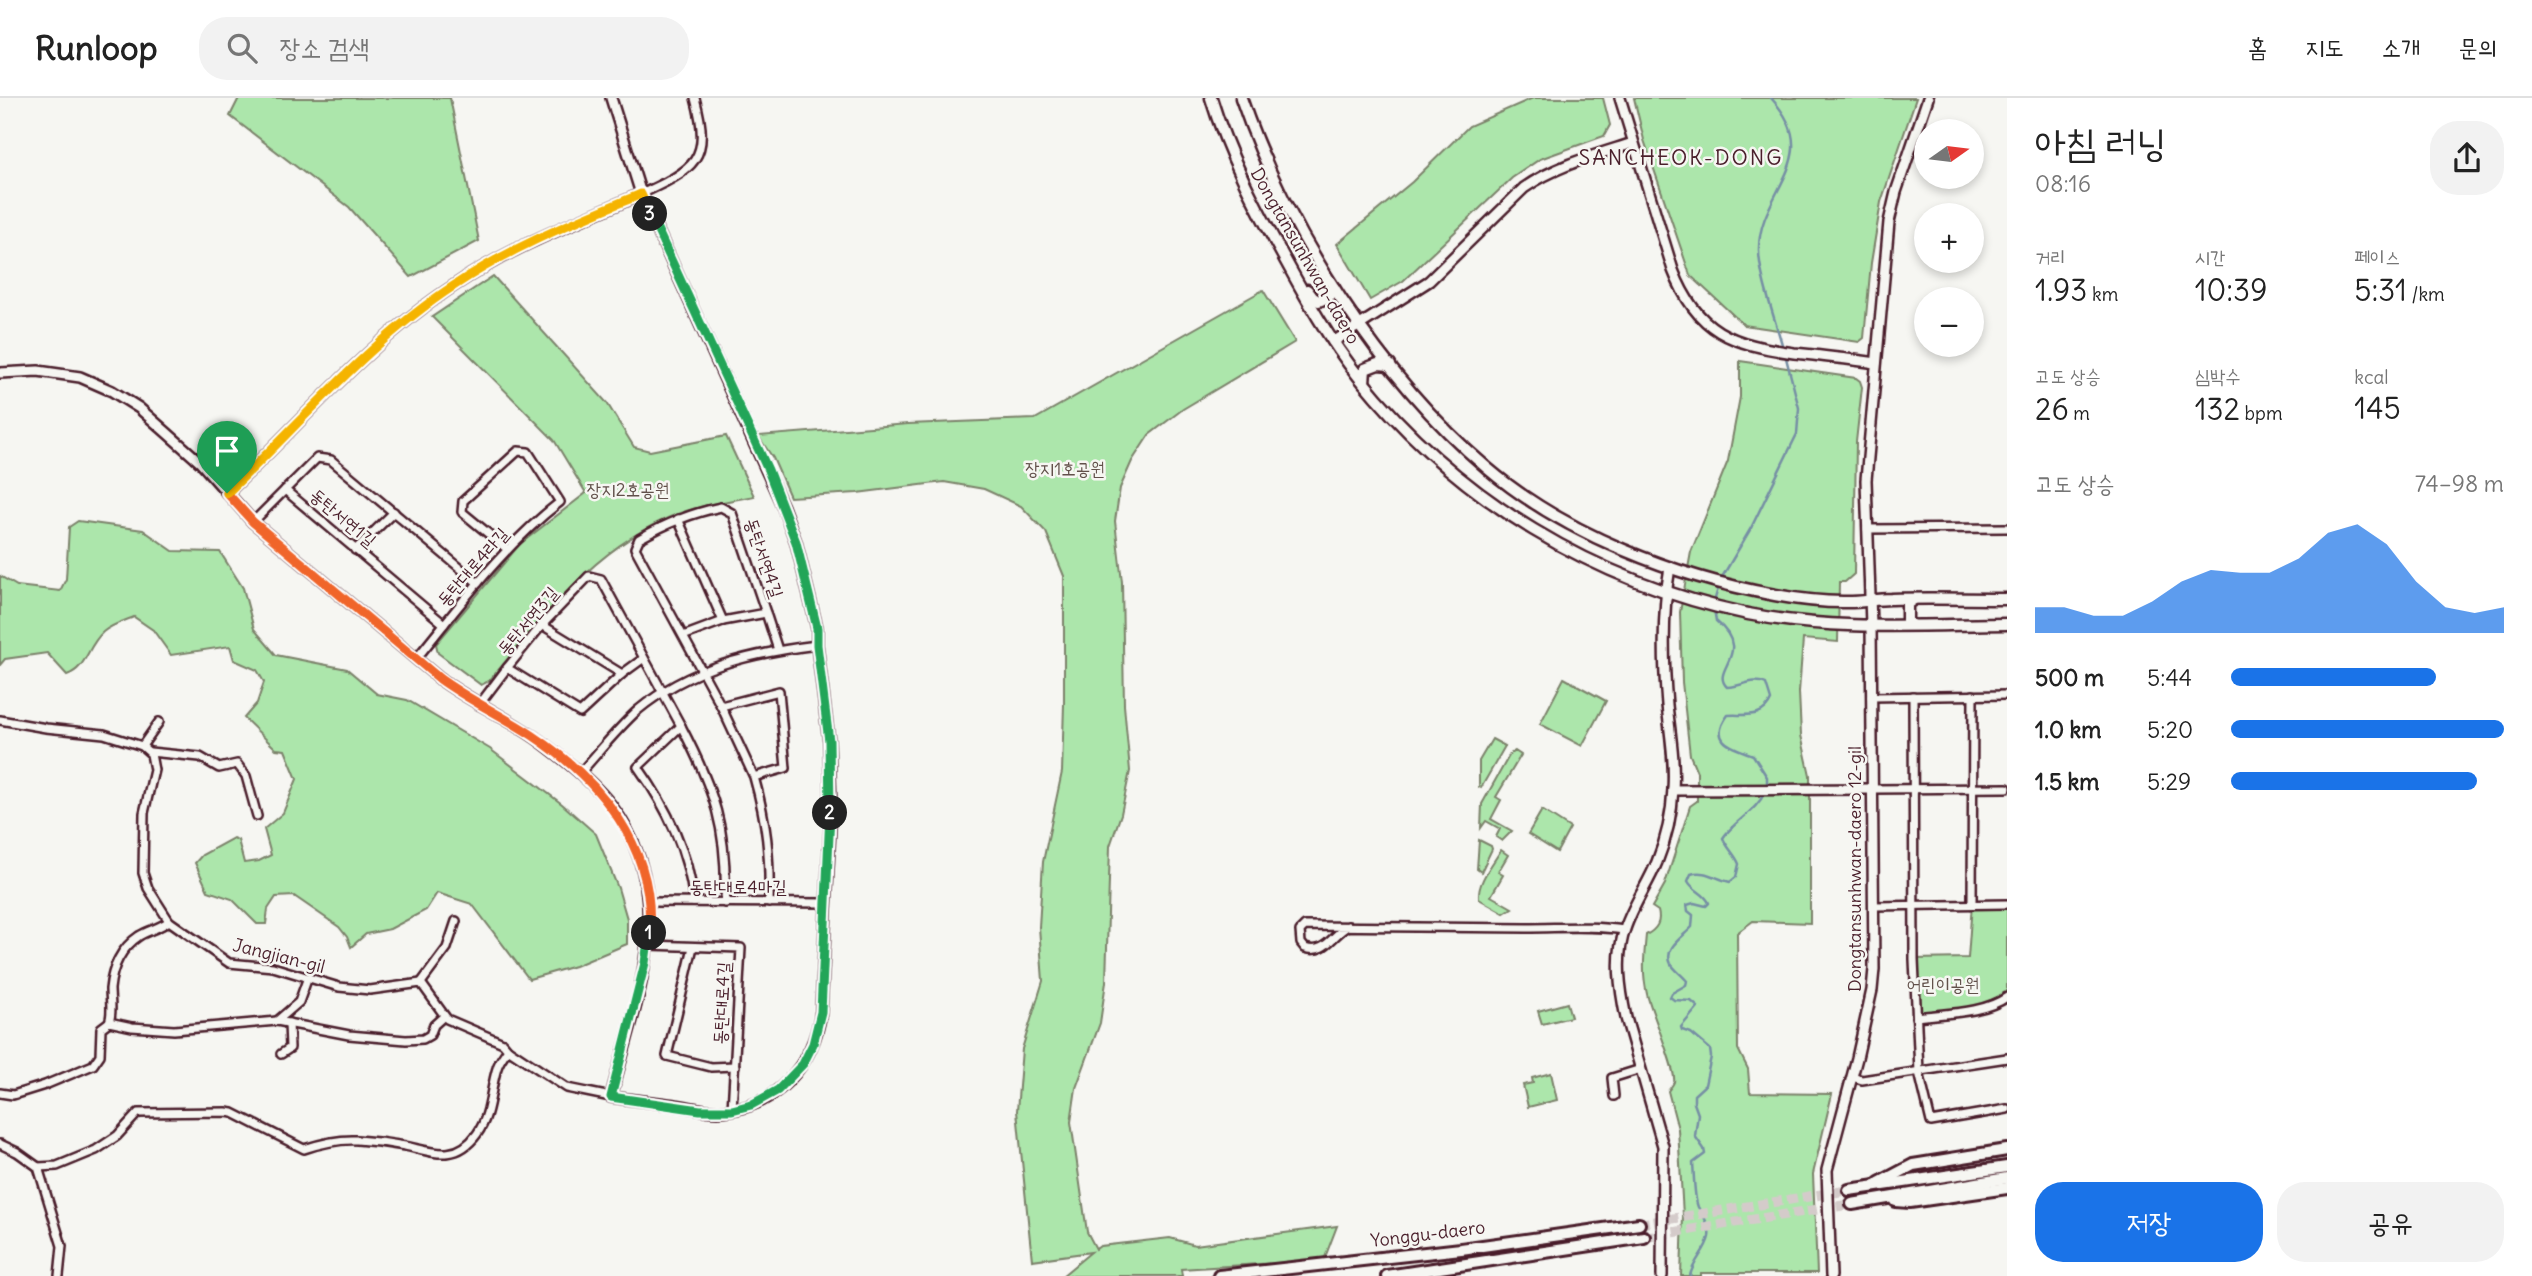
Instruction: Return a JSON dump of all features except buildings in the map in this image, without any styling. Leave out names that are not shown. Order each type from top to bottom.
[{"type":"highway","points":[[1872,1186],[1913,1165],[2007,1150]]},
{"type":"highway","points":[[1849,1190],[2007,1167]]},
{"type":"highway","points":[[1852,1204],[2007,1178]]},
{"type":"highway","points":[[1872,1201],[1910,1202],[2007,1188]]},
{"type":"highway","name":"Yonggu-daero","points":[[1219,1276],[1461,1249],[1640,1224]]},
{"type":"highway","name":"Yonggu-daero","points":[[1387,1276],[1644,1237]]},
{"type":"main road","name":"Dongtansunhwan-daero","points":[[1211,98],[1244,183],[1289,268],[1333,342],[1364,383],[1414,438],[1488,501],[1582,558],[1665,592],[1696,601],[1787,620],[1845,625],[2007,624]]},
{"type":"main road","name":"Dongtansunhwan-daero","points":[[1241,98],[1268,169],[1334,288],[1359,325],[1422,403],[1487,468],[1524,495],[1585,530],[1670,567],[1701,578],[1776,595],[1844,602],[2007,599]]},
{"type":"main road","points":[[1289,268],[1313,298],[1320,301],[1334,288]]},
{"type":"main road","points":[[1364,383],[1365,369],[1378,364],[1390,365]]},
{"type":"main road","points":[[1911,625],[1907,621],[1907,604],[1915,599]]},
{"type":"street","points":[[456,921],[447,948],[421,983],[444,1016],[457,1025],[503,1043],[567,1088],[700,1110],[732,1110],[751,1105],[778,1090],[803,1064],[813,1044],[821,1012],[831,771],[817,628],[796,542],[783,507],[641,194],[611,98]]},
{"type":"street","points":[[227,493],[377,345],[453,286],[519,247],[641,194],[688,169],[698,158],[702,144],[702,127],[695,98]]},
{"type":"street","points":[[1620,98],[1673,270],[1689,303],[1701,318],[1727,338],[1763,348],[1876,363]]},
{"type":"street","name":"Dongtansunhwan-daero 12-gil","points":[[1832,1276],[1827,1170],[1872,990],[1874,906],[1871,625],[1867,529],[1868,440],[1889,222],[1896,192],[1928,98]]},
{"type":"street","points":[[1333,342],[1429,281],[1524,188],[1540,177],[1633,143]]},
{"type":"street","points":[[0,373],[38,372],[80,377],[112,391],[139,408],[178,440],[253,522],[440,679],[531,735],[580,773],[611,805],[628,832],[639,860],[649,902],[648,945],[611,1097]]},
{"type":"street","name":"동탄대로4라길","points":[[416,659],[507,549],[533,523],[560,502],[528,452],[518,451],[463,501],[462,512],[507,549]]},
{"type":"street","name":"동탄서연1길","points":[[444,624],[285,490],[317,458],[331,460],[478,583]]},
{"type":"street","points":[[253,522],[285,490]]},
{"type":"street","name":"동탄서연4길","points":[[683,636],[723,621],[766,613],[732,513],[721,507],[678,519],[639,539],[635,548],[683,636],[703,671],[754,777],[770,857],[769,903]]},
{"type":"street","points":[[355,550],[394,512]]},
{"type":"street","points":[[678,519],[723,621]]},
{"type":"street","points":[[1867,529],[2007,528]]},
{"type":"street","points":[[1662,1276],[1662,1146],[1626,1018],[1619,963],[1624,930],[1657,860],[1668,822],[1673,790],[1673,751],[1664,662],[1665,592],[1670,567]]},
{"type":"street","name":"동탄서연3길","points":[[644,658],[622,674],[580,713],[507,668],[542,625],[589,576],[601,579],[663,692],[704,770],[719,817],[725,863],[725,903]]},
{"type":"street","points":[[766,613],[778,650]]},
{"type":"street","points":[[542,625],[622,674]]},
{"type":"street","points":[[580,773],[625,722],[663,692],[703,671],[740,658],[817,645]]},
{"type":"street","points":[[479,705],[507,668]]},
{"type":"street","points":[[721,706],[779,691],[786,768],[754,777]]},
{"type":"street","points":[[1972,904],[1973,695]]},
{"type":"street","points":[[1871,697],[2007,695]]},
{"type":"street","points":[[1913,696],[1914,904],[1919,1072],[1931,1122],[2007,1109]]},
{"type":"street","points":[[0,720],[104,734],[146,749],[200,757],[219,768],[237,764],[246,776],[257,816]]},
{"type":"street","points":[[146,749],[159,722]]},
{"type":"street","points":[[681,726],[638,767],[674,825],[687,863],[694,902]]},
{"type":"street","name":"Jangjian-gil","points":[[146,749],[154,769],[144,813],[143,873],[148,888],[169,921],[229,963],[273,967],[339,987],[370,990],[421,983]]},
{"type":"street","points":[[1673,790],[2007,788]]},
{"type":"street","name":"동탄대로4마길","points":[[649,902],[827,903]]},
{"type":"street","points":[[1874,906],[2007,904]]},
{"type":"street","points":[[0,1093],[13,1095],[93,1065],[100,1055],[101,1028],[111,1017],[113,970],[126,948],[140,935],[160,928],[169,921]]},
{"type":"street","points":[[1348,926],[1340,930],[1323,948],[1308,950],[1299,937],[1305,926],[1348,926],[1610,928],[1624,930]]},
{"type":"street","name":"동탄대로4길","points":[[648,945],[741,948],[732,1110]]},
{"type":"street","name":"동탄대로4길","points":[[693,947],[667,1056],[711,1067],[735,1066]]},
{"type":"street","points":[[278,1021],[299,1002],[308,977]]},
{"type":"street","points":[[1916,1017],[1977,1009],[1993,1005],[2007,997]]},
{"type":"street","points":[[109,1022],[132,1027],[174,1030],[278,1021],[363,1037],[406,1040],[423,1039],[430,1035],[434,1025],[444,1016]]},
{"type":"street","points":[[281,1054],[290,1048],[289,1023]]},
{"type":"street","points":[[38,1167],[57,1166],[96,1150],[117,1136],[138,1113],[233,1113],[304,1149],[330,1141],[355,1140],[439,1154],[459,1150],[467,1146],[479,1131],[486,1116],[498,1065],[508,1049]]},
{"type":"street","points":[[1852,1077],[1862,1080],[2007,1058]]},
{"type":"street","points":[[1614,1096],[1612,1078],[1641,1069]]},
{"type":"street","points":[[0,1144],[38,1167],[62,1246],[59,1276]]},
{"type":"green space","points":[[239,98],[450,98],[479,241],[411,277],[349,207],[230,116]]},
{"type":"green space","points":[[1533,98],[1603,98],[1610,125],[1604,136],[1540,159],[1512,178],[1403,281],[1370,300],[1337,244],[1412,182],[1469,126]]},
{"type":"green space","points":[[1634,98],[1916,98],[1881,202],[1871,263],[1864,338],[1859,342],[1744,325],[1690,275],[1644,140]]},
{"type":"green space","name":"장지2호공원","points":[[493,276],[607,403],[634,447],[650,451],[726,436],[754,496],[680,513],[650,526],[623,543],[574,584],[489,681],[481,685],[438,653],[436,644],[520,544],[586,493],[554,440],[432,317]]},
{"type":"green space","name":"장지1호공원","points":[[1263,290],[1295,342],[1183,409],[1149,435],[1132,461],[1120,488],[1115,521],[1122,582],[1124,705],[1130,771],[1121,814],[1110,846],[1106,982],[1100,1023],[1076,1088],[1071,1122],[1087,1232],[1096,1249],[1100,1246],[1170,1238],[1195,1245],[1337,1226],[1324,1260],[1181,1269],[1182,1276],[1062,1276],[1091,1252],[1032,1260],[1017,1111],[1022,1049],[1043,981],[1039,927],[1043,862],[1062,772],[1064,576],[1046,532],[1021,506],[984,489],[944,482],[857,493],[790,497],[773,458],[758,436],[908,424],[1035,419]]},
{"type":"green space","points":[[1740,361],[1856,378],[1862,387],[1856,442],[1854,574],[1845,582],[1839,582],[1838,642],[1803,639],[1799,692],[1801,735],[1810,775],[1810,923],[1753,921],[1737,933],[1738,1049],[1748,1069],[1750,1093],[1832,1094],[1813,1174],[1817,1273],[1701,1273],[1701,1276],[1681,1276],[1683,1216],[1678,1129],[1668,1091],[1674,1082],[1674,1076],[1647,994],[1644,958],[1646,935],[1655,928],[1659,919],[1658,911],[1652,907],[1665,884],[1690,806],[1697,801],[1697,772],[1690,755],[1682,682],[1680,612],[1691,552],[1728,461],[1740,397]]},
{"type":"green space","points":[[78,521],[143,530],[173,551],[220,552],[243,588],[254,629],[276,655],[347,669],[377,694],[407,700],[490,749],[562,804],[596,834],[618,888],[627,919],[627,944],[575,966],[529,979],[472,904],[437,893],[426,910],[390,929],[366,934],[351,947],[339,927],[294,896],[276,897],[268,909],[266,924],[257,924],[232,899],[208,891],[195,863],[202,855],[233,838],[238,840],[244,863],[259,861],[271,855],[264,829],[283,813],[297,779],[285,750],[276,749],[244,718],[257,703],[264,682],[257,670],[234,660],[230,646],[171,655],[153,630],[134,617],[103,632],[79,668],[67,675],[47,653],[5,659],[0,665],[0,576],[17,586],[60,591],[66,579],[69,527]]},
{"type":"green space","points":[[1564,678],[1606,701],[1582,746],[1540,724]]},
{"type":"green space","points":[[1492,739],[1505,746],[1481,788],[1479,761]]},
{"type":"green space","points":[[1515,751],[1521,755],[1496,797],[1501,800],[1491,819],[1512,831],[1502,841],[1496,837],[1500,829],[1486,821],[1481,828],[1482,804],[1510,754]]},
{"type":"green space","points":[[1542,810],[1570,828],[1557,852],[1528,834]]},
{"type":"green space","points":[[1479,840],[1492,849],[1481,872],[1477,869]]},
{"type":"green space","points":[[1501,850],[1508,855],[1498,872],[1503,875],[1491,896],[1512,908],[1504,913],[1479,899],[1483,880]]},
{"type":"green space","name":"어린이공원","points":[[1972,904],[2007,904],[2007,997],[1993,1005],[1916,1017],[1914,959],[1968,958]]},
{"type":"green space","points":[[1567,1003],[1571,1017],[1542,1024],[1538,1011]]},
{"type":"green space","points":[[1551,1073],[1557,1100],[1528,1107],[1523,1085],[1533,1083],[1532,1078]]},
{"type":"waterway","points":[[1771,98],[1787,119],[1793,139],[1792,157],[1762,228],[1759,248],[1764,284],[1783,348]]},
{"type":"waterway","points":[[1721,579],[1751,528],[1797,434],[1799,408],[1785,354]]},
{"type":"waterway","points":[[1714,602],[1719,585]]},
{"type":"waterway","points":[[1714,609],[1716,621],[1732,642],[1723,681],[1727,687],[1761,682],[1766,684],[1771,700],[1768,706],[1758,713],[1728,715],[1722,724],[1722,737],[1731,746],[1753,755],[1767,777],[1767,786]]},
{"type":"waterway","points":[[1690,1276],[1709,1237],[1708,1225],[1697,1203],[1693,1163],[1705,1154],[1695,1136],[1698,1114],[1694,1095],[1705,1085],[1711,1057],[1710,1049],[1691,1033],[1682,1030],[1681,1027],[1698,1007],[1691,1001],[1674,1000],[1670,997],[1686,985],[1687,981],[1671,964],[1669,958],[1675,943],[1692,927],[1693,915],[1688,911],[1687,905],[1694,903],[1706,906],[1709,903],[1688,881],[1691,874],[1705,874],[1730,882],[1736,877],[1739,864],[1723,838],[1756,805],[1765,792]]},
{"type":"tunnel","points":[[1639,1224],[1849,1190]]},
{"type":"tunnel","points":[[1644,1237],[1852,1204]]},
{"type":"district","name":"SANCHEOK-DONG","points":[[1681,158]]},
{"type":"route","points":[[641,194],[768,470],[796,542],[817,628],[831,771],[823,988],[819,1027],[803,1064],[791,1080],[764,1100],[732,1110],[700,1110],[611,1097],[645,963],[650,923],[646,881],[632,840],[611,805],[580,773],[545,745],[440,679],[253,522],[227,493],[377,345],[453,286],[519,247],[641,194]]}]
